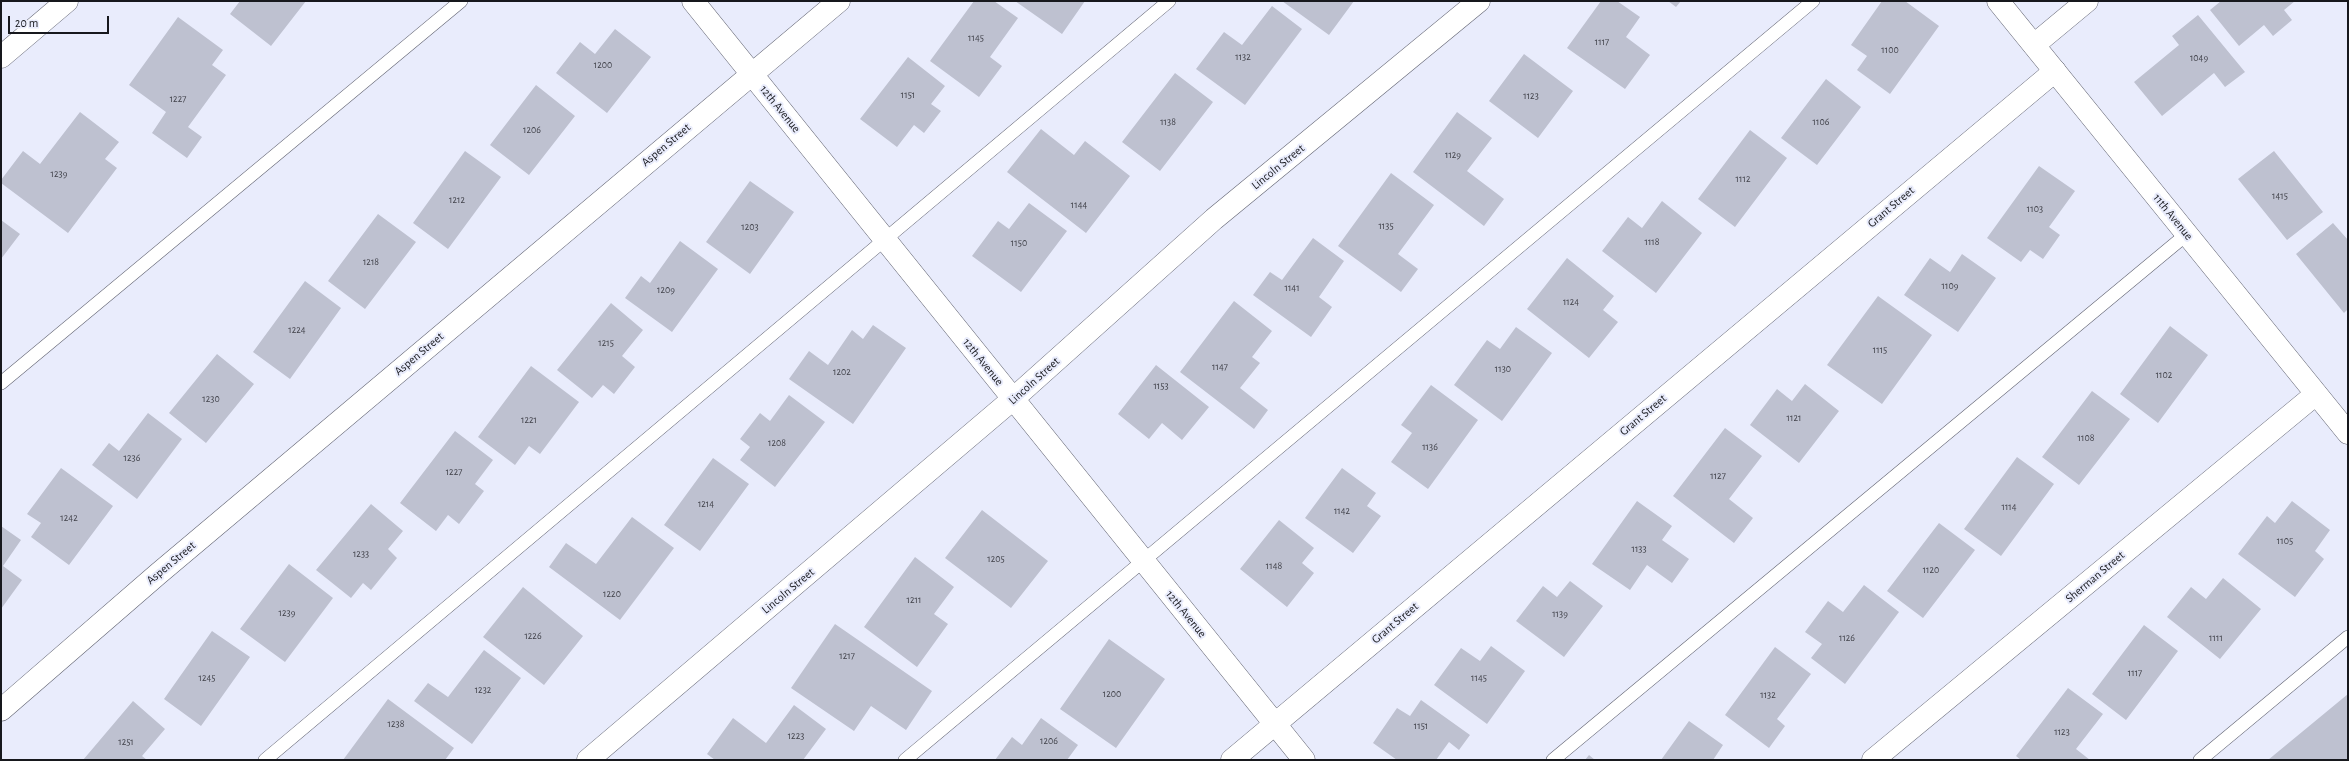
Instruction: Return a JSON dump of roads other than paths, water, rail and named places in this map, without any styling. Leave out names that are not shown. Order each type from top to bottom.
[{"type":"street","points":[[1,57],[67,1]]},
{"type":"street","name":"12th Avenue","points":[[693,1],[1304,760]]},
{"type":"street","name":"Aspen Street","points":[[1,710],[164,568],[839,1]]},
{"type":"street","name":"Lincoln Street","points":[[588,760],[1014,399],[1214,219],[1479,1]]},
{"type":"street","name":"11th Avenue","points":[[1998,1],[2348,433]]},
{"type":"street","points":[[2034,45],[2087,1]]},
{"type":"street","name":"Grant Street","points":[[1232,760],[2055,72]]},
{"type":"street","name":"Sherman Street","points":[[1873,760],[2316,394]]},
{"type":"lane","points":[[1,383],[461,1]]},
{"type":"lane","points":[[265,760],[1169,1]]},
{"type":"lane","points":[[905,760],[1142,560],[1813,1]]},
{"type":"lane","points":[[1553,760],[2187,234]]},
{"type":"lane","points":[[2200,760],[2348,637]]}]
